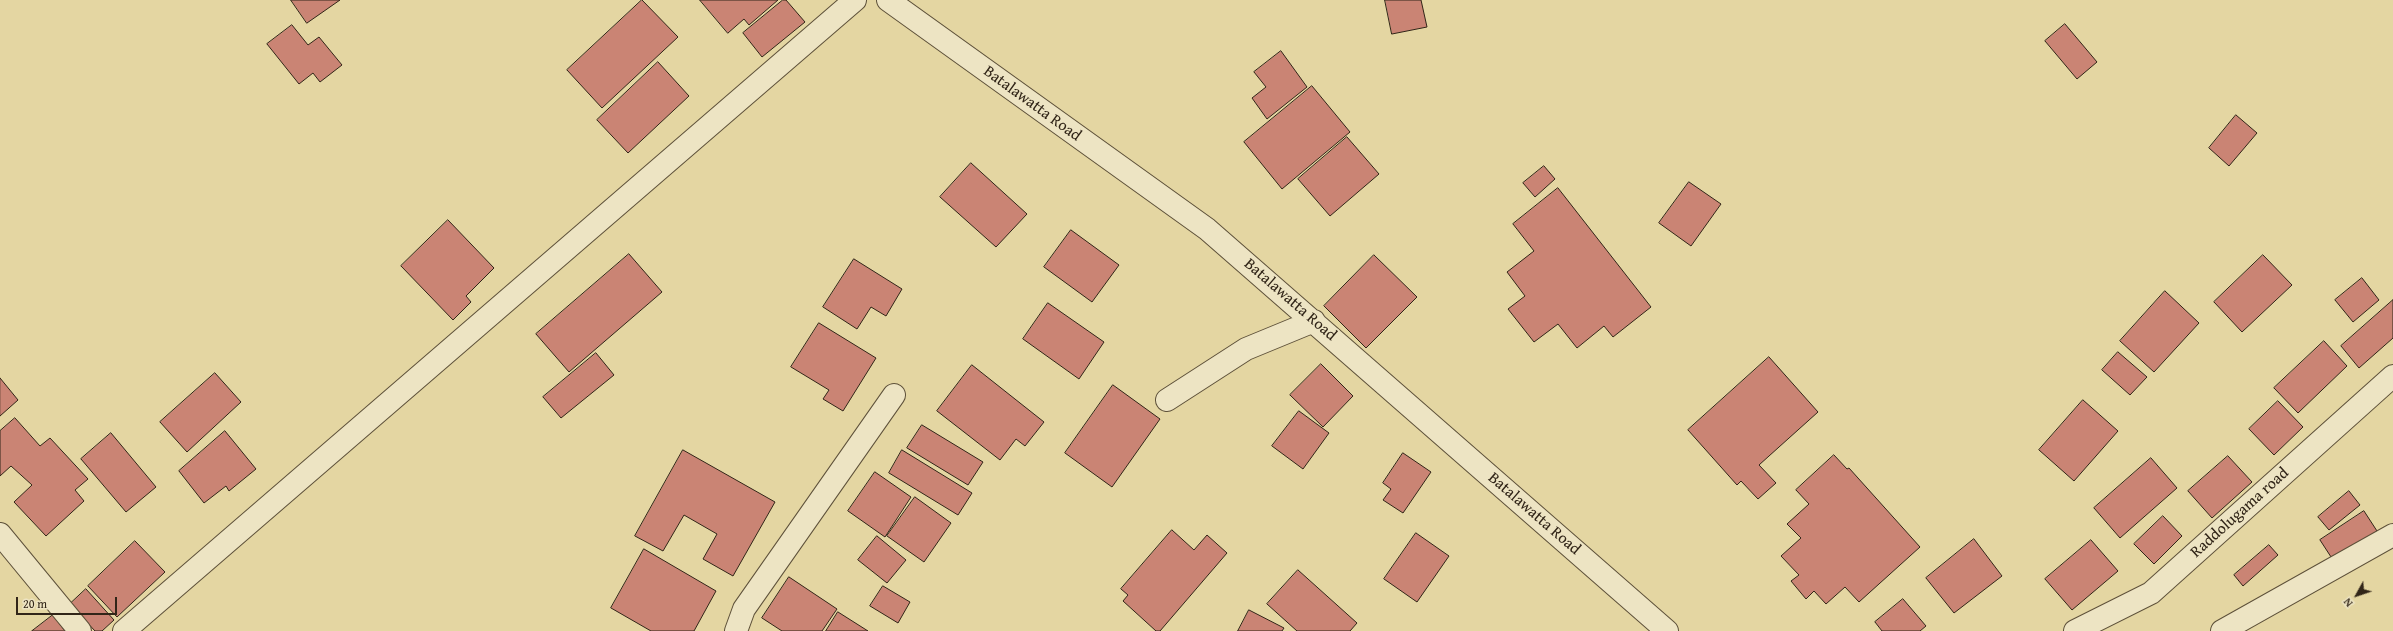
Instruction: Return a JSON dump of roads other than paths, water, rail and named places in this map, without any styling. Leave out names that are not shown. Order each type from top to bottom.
[{"type":"street","points":[[124,631],[855,0]]},
{"type":"street","name":"Batalawatta Road","points":[[888,0],[1207,229],[1667,631]]},
{"type":"street","points":[[1167,400],[1246,349],[1314,321]]},
{"type":"street","name":"Raddolugama road","points":[[2075,631],[2151,593],[2393,376]]},
{"type":"street","points":[[736,631],[744,608],[894,395]]},
{"type":"street","points":[[0,534],[80,631]]},
{"type":"street","points":[[2222,631],[2393,535]]}]
